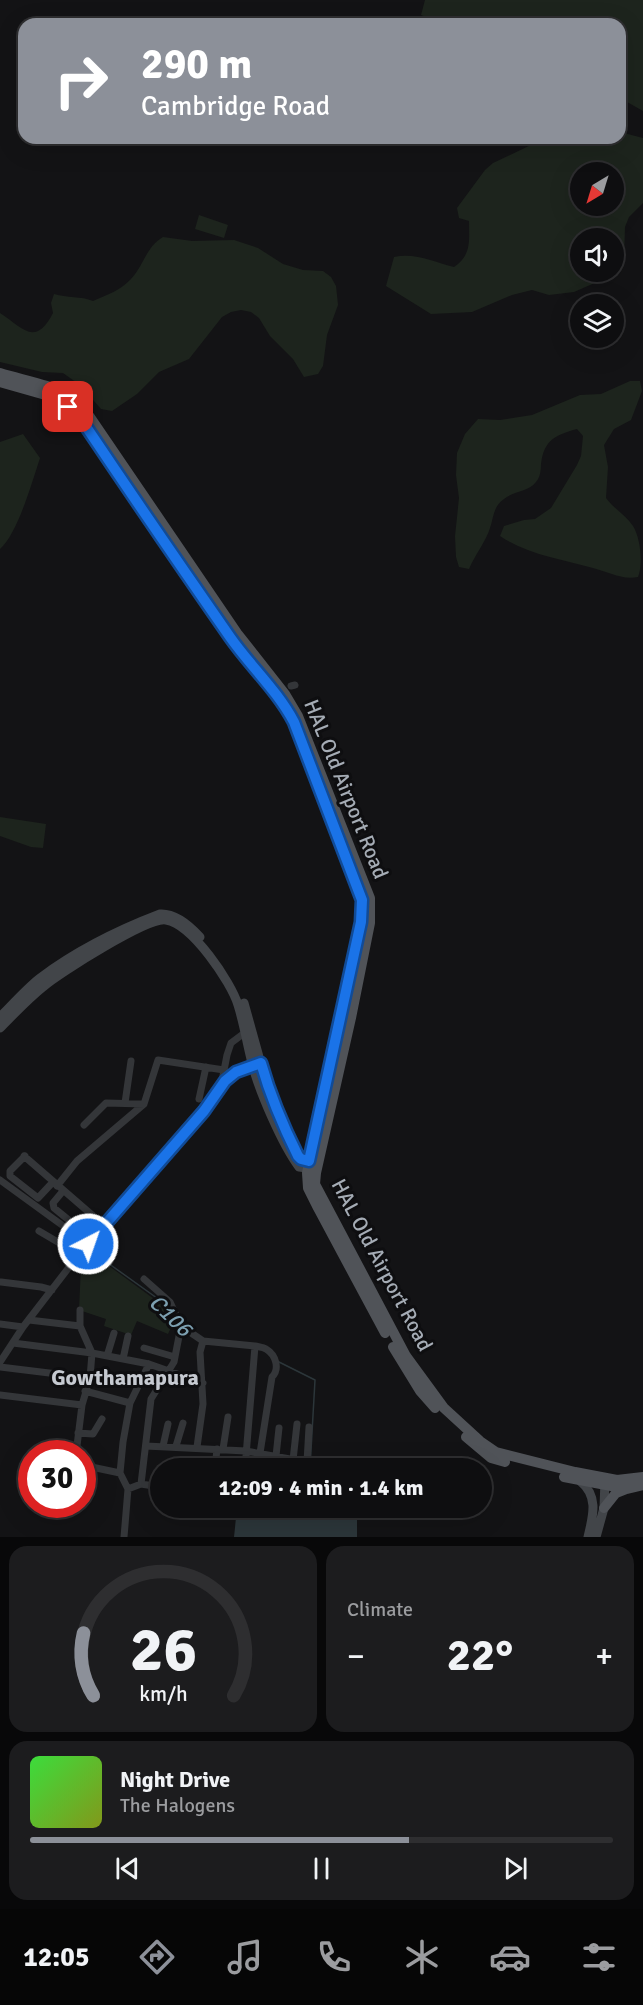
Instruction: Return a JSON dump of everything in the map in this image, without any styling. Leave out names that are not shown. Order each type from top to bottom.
[{"type":"main road","name":"HAL Old Airport Road","points":[[0,373],[70,396],[90,417],[237,633],[285,694],[370,898],[370,923],[366,944],[308,1188],[400,1360],[420,1391],[441,1414],[475,1447],[491,1458],[580,1480],[605,1482]]},
{"type":"main road","name":"HAL Old Airport Road","points":[[0,382],[49,396],[68,407],[87,428],[230,638],[273,688],[295,718]]},
{"type":"main road","name":"HAL Old Airport Road","points":[[313,1165],[318,1193],[405,1356],[444,1408],[495,1452],[605,1482]]},
{"type":"main road","points":[[605,1482],[643,1477]]},
{"type":"main road","points":[[605,1482],[627,1489]]},
{"type":"main road","points":[[604,1508],[618,1491],[643,1485]]},
{"type":"street","points":[[0,1017],[39,979],[64,962],[122,929],[165,914],[191,927],[218,958],[242,999],[247,1030]]},
{"type":"street","points":[[0,1028],[44,986],[126,934],[166,920],[193,937],[222,975],[236,998],[288,1150],[299,1167],[313,1165]]},
{"type":"street","points":[[220,1088],[231,1042],[247,1030]]},
{"type":"street","points":[[58,1186],[38,1198],[10,1176],[10,1171],[24,1156],[58,1186],[96,1219],[81,1230],[54,1208],[53,1203],[58,1186],[77,1161],[144,1104],[158,1060],[224,1070]]},
{"type":"street","points":[[125,1103],[131,1061]]},
{"type":"street","points":[[90,1378],[0,1364],[3,1354],[88,1244],[204,1111],[220,1088],[236,1072],[257,1064]]},
{"type":"street","points":[[199,1099],[206,1067]]},
{"type":"street","points":[[84,1125],[106,1103],[144,1104]]},
{"type":"street","points":[[0,1180],[88,1244]]},
{"type":"street","points":[[39,1231],[73,1251]]},
{"type":"street","points":[[0,1276],[0,1288]]},
{"type":"street","points":[[144,1280],[170,1302],[181,1326],[203,1343],[255,1346],[266,1349],[274,1357],[277,1372],[272,1377],[260,1453]]},
{"type":"street","points":[[1,1282],[42,1287],[50,1292]]},
{"type":"street","points":[[77,1440],[82,1405],[90,1378],[92,1353],[80,1326],[80,1310]]},
{"type":"street","points":[[29,1320],[80,1326]]},
{"type":"street","points":[[0,1324],[23,1327]]},
{"type":"street","points":[[141,1484],[151,1399],[174,1362],[181,1326]]},
{"type":"street","points":[[107,1356],[114,1333]]},
{"type":"street","points":[[123,1359],[128,1336]]},
{"type":"street","points":[[13,1343],[92,1353],[149,1364],[203,1383]]},
{"type":"street","points":[[196,1448],[202,1417],[203,1383],[200,1352],[203,1343]]},
{"type":"street","points":[[246,1458],[255,1346]]},
{"type":"street","points":[[144,1348],[175,1357]]},
{"type":"street","points":[[124,1537],[128,1490],[120,1473],[130,1403],[149,1364]]},
{"type":"street","points":[[85,1391],[130,1403]]},
{"type":"street","points":[[0,1395],[82,1405]]},
{"type":"street","points":[[218,1458],[228,1417]]},
{"type":"street","points":[[78,1433],[93,1434],[102,1419]]},
{"type":"street","points":[[176,1446],[183,1423]]},
{"type":"street","points":[[163,1446],[168,1424]]},
{"type":"street","points":[[293,1458],[297,1424]]},
{"type":"street","points":[[307,1458],[309,1427]]},
{"type":"street","points":[[276,1456],[279,1428]]},
{"type":"street","points":[[146,1446],[246,1451],[284,1458]]},
{"type":"street","points":[[96,1468],[120,1473]]},
{"type":"street","points":[[580,1480],[591,1493],[593,1503],[594,1511],[588,1537]]},
{"type":"street","points":[[596,1537],[604,1508],[605,1482]]},
{"type":"street","points":[[128,1490],[141,1484],[150,1485]]},
{"type":"shaded area","points":[[425,0],[643,0],[643,111],[626,101],[626,18],[429,18],[421,15]]},
{"type":"shaded area","points":[[626,134],[643,138],[643,203],[629,217],[625,227],[624,259],[624,228],[570,228],[570,282],[597,282],[574,292],[549,295],[532,290],[512,295],[472,312],[431,314],[386,286],[394,257],[417,257],[454,267],[460,262],[467,252],[469,221],[459,218],[457,208],[485,170],[493,163],[533,144],[626,144]]},
{"type":"shaded area","points":[[199,215],[228,225],[224,238],[195,229]]},
{"type":"shaded area","points":[[163,237],[192,241],[234,240],[258,248],[283,264],[303,270],[323,271],[331,277],[336,286],[338,305],[327,335],[323,366],[318,374],[304,377],[293,359],[270,336],[259,318],[251,312],[241,310],[222,317],[189,359],[159,372],[137,394],[112,411],[101,409],[80,385],[63,373],[42,372],[0,362],[0,313],[28,331],[40,330],[53,313],[51,303],[54,294],[93,301],[114,292],[131,279],[149,251]]},
{"type":"shaded area","points":[[630,381],[640,381],[642,391],[631,420],[614,429],[604,445],[608,467],[606,498],[636,531],[640,552],[638,577],[621,577],[545,556],[522,548],[500,536],[504,526],[535,519],[551,508],[581,456],[583,436],[577,429],[557,436],[548,444],[537,480],[529,488],[508,496],[500,502],[494,512],[486,538],[469,569],[459,567],[455,536],[459,498],[456,475],[457,453],[465,434],[478,419],[500,420],[532,415],[580,395],[601,394]]},
{"type":"shaded area","points":[[23,434],[40,458],[18,520],[0,549],[0,442]]},
{"type":"shaded area","points":[[0,817],[46,824],[43,848],[31,847],[0,836]]},
{"type":"shaded area","points":[[90,1252],[169,1310],[173,1323],[168,1334],[137,1321],[131,1335],[104,1326],[106,1319],[79,1310],[81,1266]]},
{"type":"shaded area","points":[[236,1518],[357,1518],[357,1537],[234,1537]]},
{"type":"waterway","name":"C106","points":[[87,1248],[168,1306]]},
{"type":"waterway","name":"C106","points":[[172,1314],[177,1325]]},
{"type":"waterway","name":"C106","points":[[277,1361],[315,1380],[311,1458]]},
{"type":"district","name":"Gowthamapura","points":[[125,1377]]},
{"type":"route","points":[[68,407],[87,428],[230,638],[273,688],[286,708],[294,722],[362,900],[361,922],[309,1161],[298,1156],[285,1130],[261,1063],[236,1072],[225,1081],[204,1111],[88,1244]]}]
